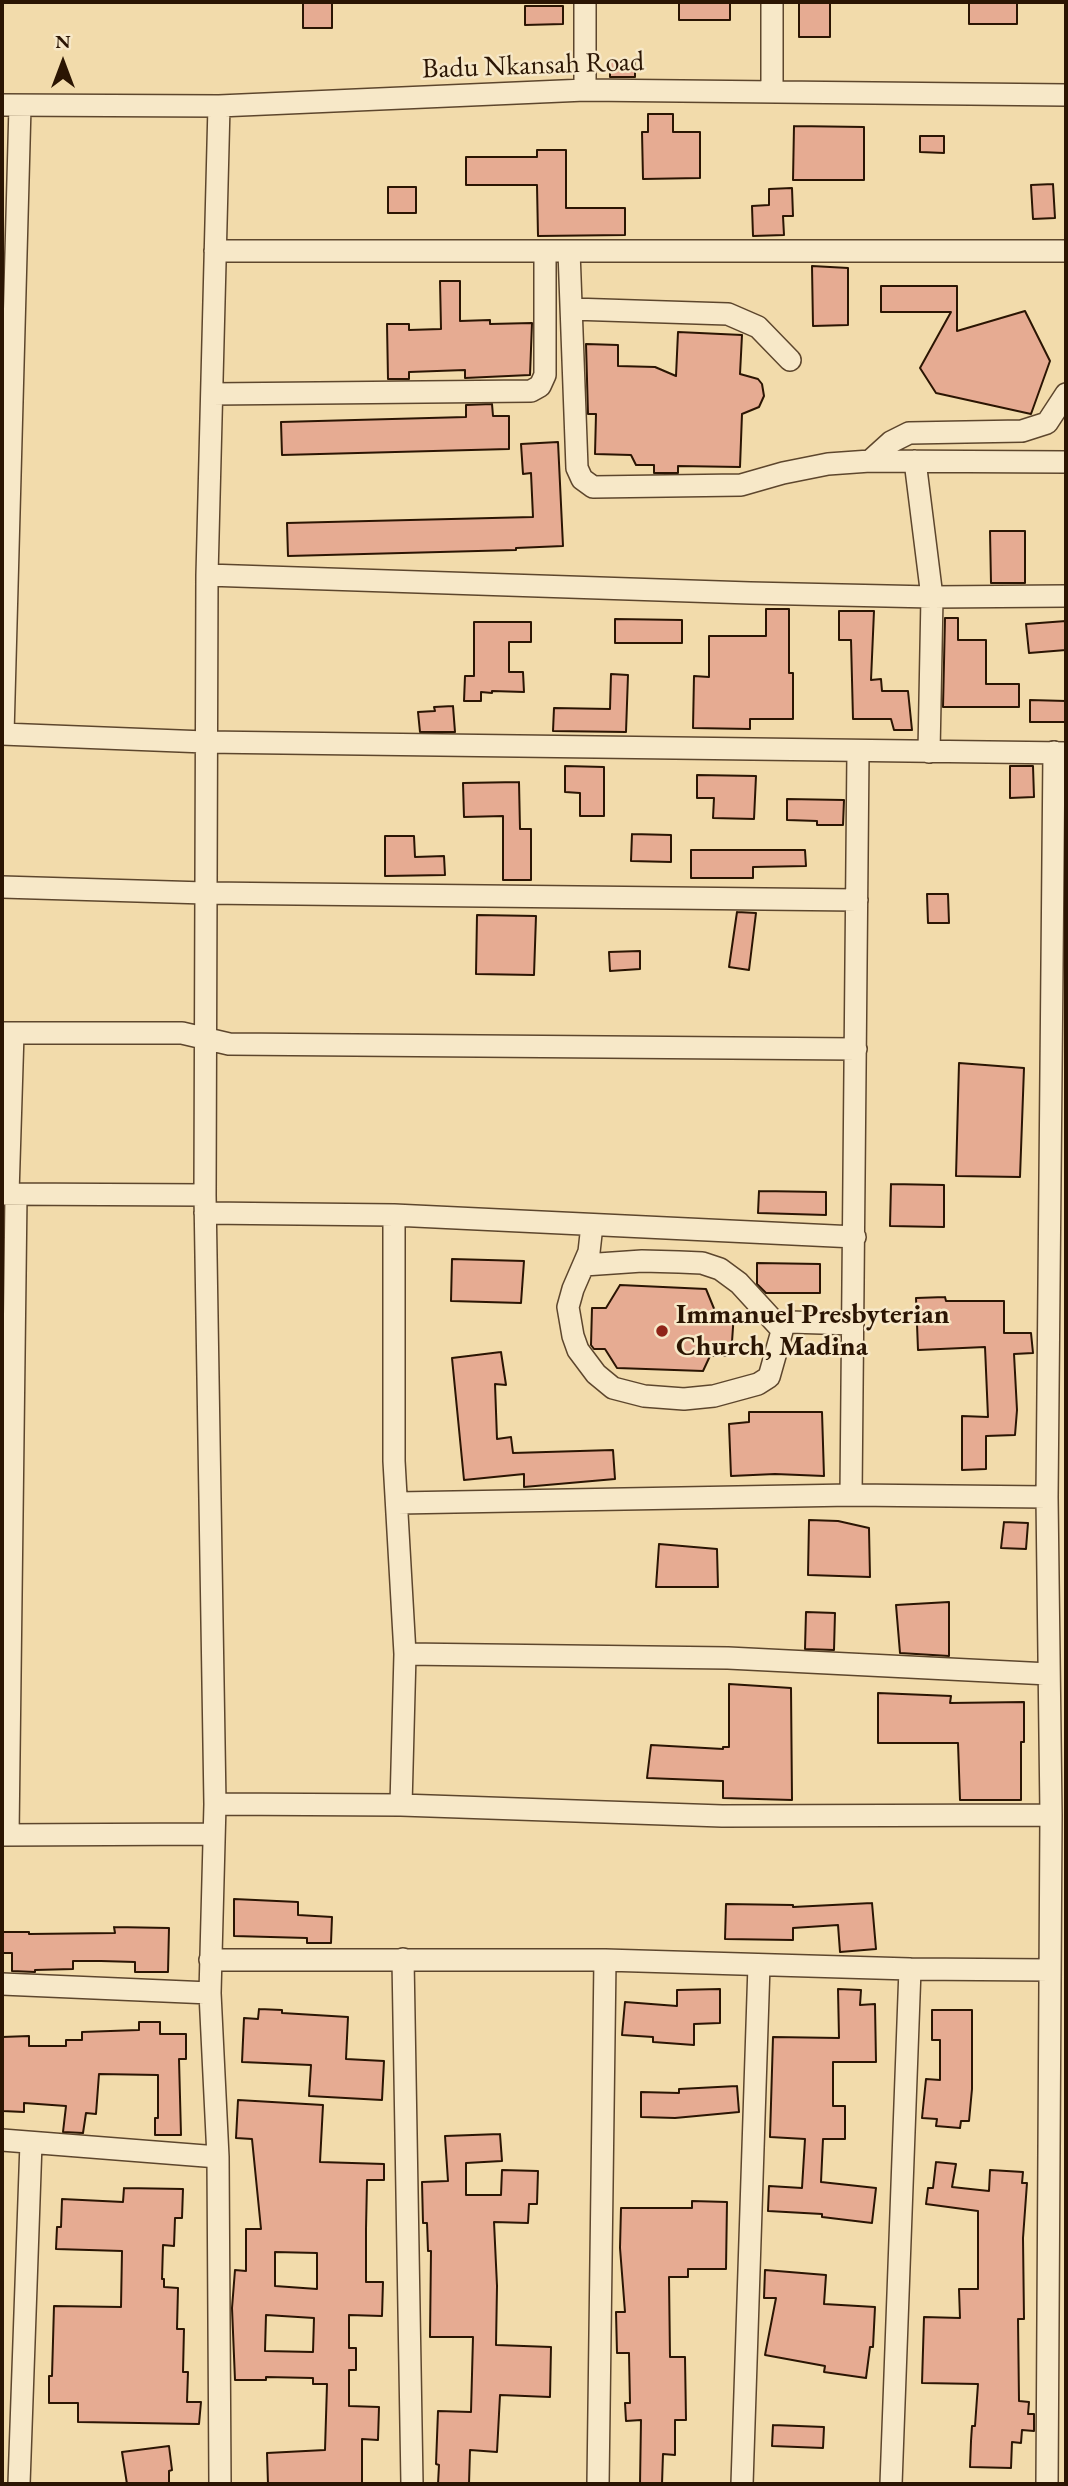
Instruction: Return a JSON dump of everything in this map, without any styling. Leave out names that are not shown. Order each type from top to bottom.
[{"type":"street","points":[[585,2],[585,90]]},
{"type":"street","points":[[772,2],[772,92]]},
{"type":"street","name":"Badu Nkansah Road","points":[[11,105],[219,106],[585,90],[1066,95]]},
{"type":"street","points":[[11,105],[3,734],[205,742],[1060,752],[1047,1497],[1051,1815],[1049,1970],[1058,2128],[1047,2484]]},
{"type":"street","points":[[219,106],[207,575],[205,1204],[215,1804],[210,1993],[218,2157],[220,2484]]},
{"type":"street","points":[[215,251],[1066,251]]},
{"type":"street","points":[[212,394],[531,391],[540,386],[545,375],[545,251]]},
{"type":"street","points":[[569,251],[577,468],[582,479],[593,487],[741,485],[817,466],[870,461],[1066,463]]},
{"type":"street","points":[[572,309],[728,314],[758,327],[790,360]]},
{"type":"street","points":[[870,461],[891,442],[909,433],[1022,431],[1047,423],[1066,394]]},
{"type":"street","points":[[915,461],[932,597],[929,752]]},
{"type":"street","points":[[207,575],[750,593],[932,597],[1066,596]]},
{"type":"street","points":[[851,1495],[858,751]]},
{"type":"street","points":[[2,887],[205,894],[857,900]]},
{"type":"street","points":[[213,1834],[5,1835],[9,1194],[7,1033],[182,1033],[229,1044],[856,1049]]},
{"type":"street","points":[[9,1194],[855,1237]]},
{"type":"street","points":[[394,1215],[394,1424],[405,1654],[401,1805]]},
{"type":"street","points":[[592,1225],[589,1252],[568,1307],[573,1336],[579,1350],[596,1374],[613,1388],[644,1396],[684,1399],[714,1396],[758,1384],[769,1377],[785,1324],[853,1324]]},
{"type":"street","points":[[584,1265],[642,1261],[702,1263],[720,1269],[739,1283],[782,1330]]},
{"type":"street","points":[[398,1503],[851,1495],[1047,1497]]},
{"type":"street","points":[[405,1654],[728,1658],[1049,1674]]},
{"type":"street","points":[[215,1804],[401,1805],[722,1816],[1051,1815]]},
{"type":"street","points":[[403,1959],[412,2484]]},
{"type":"street","points":[[210,1961],[605,1961],[1049,1970]]},
{"type":"street","points":[[597,2484],[605,1961]]},
{"type":"street","points":[[742,2484],[759,1965]]},
{"type":"street","points":[[891,2484],[910,1969]]},
{"type":"street","points":[[2,1984],[210,1993]]},
{"type":"street","points":[[2,2140],[218,2157]]},
{"type":"street","points":[[19,2484],[31,2143]]},
{"type":"building","points":[[303,2],[332,2],[332,28],[303,28]]},
{"type":"building","points":[[679,2],[730,2],[730,20],[679,20]]},
{"type":"building","points":[[799,2],[830,2],[830,37],[799,37]]},
{"type":"building","points":[[969,2],[1017,2],[1017,24],[969,24]]},
{"type":"building","points":[[525,6],[563,6],[563,24],[525,25]]},
{"type":"building","points":[[610,61],[635,61],[635,77],[610,77]]},
{"type":"building","points":[[648,114],[673,114],[673,132],[700,132],[700,178],[643,179],[642,132],[648,132]]},
{"type":"building","points":[[794,126],[864,127],[864,180],[793,180]]},
{"type":"building","points":[[920,136],[944,136],[944,153],[920,152]]},
{"type":"building","points":[[537,150],[566,150],[566,208],[625,208],[625,235],[538,236],[537,185],[466,185],[466,157],[537,157]]},
{"type":"building","points":[[1053,184],[1055,218],[1033,219],[1031,185]]},
{"type":"building","points":[[388,187],[416,187],[416,213],[388,213]]},
{"type":"building","points":[[792,188],[793,216],[783,216],[784,235],[753,236],[752,206],[769,205],[769,189]]},
{"type":"building","points":[[812,266],[848,268],[848,325],[813,326]]},
{"type":"building","points":[[440,281],[460,281],[460,321],[490,320],[490,324],[532,323],[530,375],[465,378],[465,370],[409,372],[409,379],[388,379],[387,324],[409,324],[409,330],[441,329]]},
{"type":"building","points":[[881,286],[957,286],[957,331],[1025,311],[1050,361],[1031,414],[936,393],[920,368],[951,312],[881,312]]},
{"type":"building","points":[[678,332],[742,335],[740,374],[758,379],[762,384],[764,396],[759,407],[742,414],[740,467],[678,466],[678,473],[654,473],[654,465],[636,465],[631,455],[595,454],[596,414],[588,414],[586,344],[618,345],[618,366],[655,367],[676,376]]},
{"type":"building","points":[[492,404],[493,416],[509,416],[509,449],[282,455],[281,422],[466,417],[466,405]]},
{"type":"building","points":[[558,442],[563,546],[516,550],[288,556],[287,523],[533,517],[531,473],[523,474],[521,444]]},
{"type":"building","points":[[990,531],[1025,531],[1025,583],[991,583]]},
{"type":"building","points":[[766,609],[789,609],[789,673],[793,673],[793,719],[750,719],[750,729],[693,728],[694,676],[709,677],[709,636],[766,636]]},
{"type":"building","points":[[839,611],[874,611],[871,680],[881,679],[882,691],[908,691],[912,730],[894,730],[891,719],[853,719],[851,640],[839,640]]},
{"type":"building","points":[[945,618],[958,618],[958,640],[986,640],[986,684],[1019,684],[1019,707],[943,707]]},
{"type":"building","points":[[615,619],[682,620],[682,643],[615,643]]},
{"type":"building","points":[[1066,621],[1066,650],[1029,653],[1026,624]]},
{"type":"building","points":[[474,622],[531,622],[531,642],[509,642],[509,672],[523,672],[524,692],[481,692],[481,701],[464,701],[465,676],[474,676]]},
{"type":"building","points":[[611,674],[628,675],[626,732],[553,731],[554,708],[610,709]]},
{"type":"building","points":[[1030,700],[1066,701],[1066,722],[1030,722]]},
{"type":"building","points":[[453,706],[455,732],[420,732],[418,712],[435,711],[434,707]]},
{"type":"building","points":[[565,766],[604,767],[604,816],[580,816],[580,793],[565,792]]},
{"type":"building","points":[[1010,766],[1033,766],[1034,797],[1010,798]]},
{"type":"building","points":[[697,775],[756,776],[754,819],[713,818],[714,798],[697,798]]},
{"type":"building","points":[[519,782],[520,829],[531,829],[531,880],[503,880],[503,816],[464,817],[463,783]]},
{"type":"building","points":[[787,799],[844,800],[843,825],[817,825],[817,821],[787,820]]},
{"type":"building","points":[[632,834],[671,835],[671,862],[631,861]]},
{"type":"building","points":[[385,836],[414,836],[415,857],[444,856],[445,875],[385,876]]},
{"type":"building","points":[[691,850],[805,850],[806,866],[753,867],[753,878],[691,878]]},
{"type":"building","points":[[927,894],[948,894],[949,923],[928,923]]},
{"type":"building","points":[[737,912],[756,913],[749,970],[729,967]]},
{"type":"building","points":[[477,915],[536,916],[534,975],[476,974]]},
{"type":"building","points":[[640,951],[640,969],[610,971],[609,952]]},
{"type":"building","points":[[959,1063],[1024,1068],[1020,1177],[956,1176]]},
{"type":"building","points":[[891,1184],[944,1185],[944,1227],[890,1226]]},
{"type":"building","points":[[759,1191],[826,1192],[826,1215],[758,1213]]},
{"type":"building","points":[[452,1259],[524,1261],[521,1303],[451,1301]]},
{"type":"building","points":[[757,1263],[820,1264],[820,1293],[766,1293],[757,1284]]},
{"type":"building","name":"Immanuel Presbyterian Church, Madina","points":[[620,1285],[706,1289],[715,1311],[734,1313],[731,1356],[710,1356],[703,1371],[617,1368],[605,1349],[594,1349],[591,1345],[592,1308],[606,1308]]},
{"type":"building","points":[[945,1297],[946,1301],[1004,1301],[1004,1333],[1031,1333],[1033,1353],[1014,1354],[1017,1410],[1015,1435],[986,1436],[986,1469],[962,1470],[962,1416],[988,1417],[985,1347],[918,1350],[916,1298]]},
{"type":"building","points":[[501,1352],[506,1385],[495,1384],[497,1439],[511,1437],[513,1453],[613,1450],[615,1479],[524,1487],[524,1474],[464,1480],[452,1358]]},
{"type":"building","points":[[749,1412],[822,1412],[824,1476],[731,1476],[729,1424],[749,1422]]},
{"type":"building","points":[[809,1520],[838,1521],[869,1528],[870,1577],[808,1575]]},
{"type":"building","points":[[1004,1522],[1028,1523],[1026,1549],[1001,1548]]},
{"type":"building","points":[[659,1544],[717,1549],[718,1587],[656,1587]]},
{"type":"building","points":[[949,1602],[949,1656],[900,1653],[896,1605]]},
{"type":"building","points":[[806,1612],[835,1613],[834,1650],[805,1649]]},
{"type":"building","points":[[729,1684],[791,1688],[792,1800],[723,1798],[723,1781],[647,1778],[651,1745],[723,1749],[729,1747]]},
{"type":"building","points":[[878,1693],[951,1696],[950,1703],[1024,1702],[1021,1800],[960,1800],[958,1743],[878,1743]]},
{"type":"building","points":[[234,1899],[298,1902],[298,1915],[332,1917],[331,1943],[307,1943],[307,1938],[234,1936]]},
{"type":"building","points":[[872,1903],[876,1949],[840,1952],[838,1925],[793,1928],[793,1940],[725,1939],[726,1904],[793,1907]]},
{"type":"building","points":[[114,1927],[169,1928],[168,1972],[135,1972],[135,1962],[101,1961],[73,1961],[73,1969],[12,1971],[12,1953],[2,1953],[2,1932],[115,1933]]},
{"type":"building","points":[[720,1989],[720,2023],[694,2024],[694,2045],[653,2042],[653,2037],[622,2035],[625,2002],[677,2006],[677,1990]]},
{"type":"building","points":[[838,1989],[861,1990],[860,2005],[875,2004],[876,2062],[833,2062],[833,2106],[845,2106],[845,2139],[823,2139],[821,2182],[876,2188],[872,2223],[822,2217],[822,2214],[768,2211],[769,2186],[802,2188],[805,2139],[770,2137],[773,2037],[839,2038]]},
{"type":"building","points":[[259,2009],[348,2017],[346,2059],[384,2061],[382,2100],[309,2096],[311,2065],[242,2062],[244,2018],[258,2019]]},
{"type":"building","points":[[932,2010],[972,2010],[972,2089],[969,2121],[961,2121],[960,2128],[936,2126],[937,2119],[922,2118],[926,2079],[940,2080],[940,2040],[932,2040]]},
{"type":"building","points":[[139,2022],[160,2022],[160,2034],[186,2034],[186,2059],[179,2059],[181,2135],[155,2135],[155,2118],[158,2118],[158,2075],[99,2074],[96,2114],[86,2113],[83,2133],[63,2132],[66,2106],[24,2103],[24,2112],[2,2111],[2,2037],[29,2036],[29,2046],[66,2046],[66,2040],[82,2040],[82,2032],[139,2030]]},
{"type":"building","points":[[737,2086],[739,2112],[675,2118],[641,2117],[641,2092],[679,2093],[679,2089]]},
{"type":"building","points":[[238,2100],[323,2105],[320,2162],[384,2164],[384,2180],[367,2180],[366,2229],[366,2282],[383,2282],[382,2316],[349,2315],[349,2348],[356,2348],[356,2370],[349,2370],[349,2406],[379,2407],[378,2440],[362,2439],[362,2484],[268,2484],[267,2453],[325,2450],[327,2384],[313,2384],[313,2378],[266,2377],[266,2380],[235,2380],[232,2308],[235,2270],[246,2271],[246,2229],[261,2229],[252,2139],[236,2138]],"holes":[[[275,2252],[317,2253],[317,2289],[275,2286]],[[266,2315],[314,2318],[313,2352],[265,2351]]]},
{"type":"building","points":[[500,2134],[502,2161],[466,2163],[466,2195],[501,2195],[502,2170],[538,2171],[537,2204],[529,2204],[528,2223],[494,2222],[496,2345],[551,2347],[550,2397],[500,2395],[497,2452],[470,2450],[469,2484],[438,2484],[438,2411],[471,2412],[473,2337],[430,2337],[431,2251],[428,2251],[427,2223],[423,2223],[422,2182],[448,2181],[445,2136]]},
{"type":"building","points":[[936,2162],[956,2164],[952,2187],[989,2191],[990,2170],[1023,2172],[1022,2183],[1027,2183],[1023,2238],[1024,2319],[1018,2319],[1019,2401],[1029,2402],[1028,2414],[1034,2414],[1034,2431],[1022,2430],[1021,2443],[1012,2442],[1011,2468],[970,2467],[978,2384],[922,2383],[924,2317],[960,2318],[959,2289],[978,2289],[978,2211],[926,2204],[928,2188],[933,2188]]},
{"type":"building","points":[[124,2188],[183,2189],[182,2218],[175,2218],[174,2246],[163,2245],[162,2279],[164,2287],[178,2288],[177,2329],[184,2329],[183,2372],[188,2372],[187,2402],[201,2402],[199,2424],[78,2422],[78,2403],[49,2403],[54,2306],[121,2307],[122,2251],[56,2249],[57,2227],[61,2227],[62,2199],[123,2202]]},
{"type":"building","points":[[692,2201],[727,2202],[726,2269],[688,2269],[688,2277],[669,2277],[670,2357],[685,2357],[686,2420],[675,2420],[675,2455],[663,2454],[662,2484],[640,2484],[641,2420],[626,2421],[625,2403],[630,2403],[629,2353],[617,2353],[616,2312],[625,2312],[620,2248],[621,2208],[692,2208]]},
{"type":"building","points":[[765,2270],[826,2275],[824,2304],[875,2307],[873,2347],[870,2347],[866,2378],[824,2372],[825,2366],[765,2355],[776,2298],[764,2298]]},
{"type":"building","points":[[773,2425],[824,2427],[823,2448],[772,2446]]},
{"type":"building","points":[[169,2446],[172,2470],[169,2471],[169,2484],[127,2484],[122,2452]]},
{"type":"place","name":"Immanuel Presbyterian Church, Madina","points":[[662,1331]]}]
